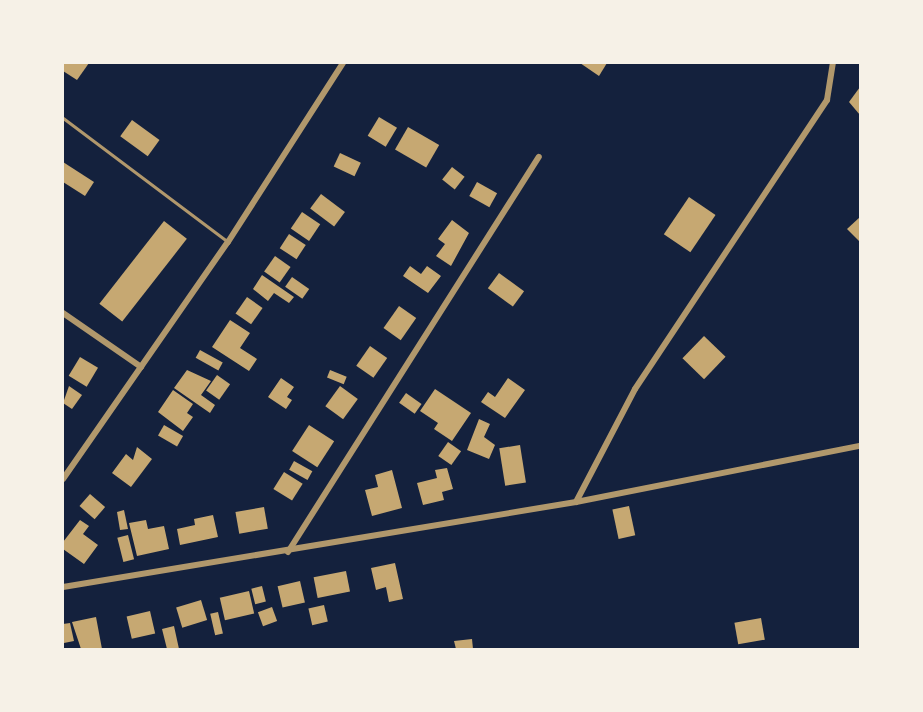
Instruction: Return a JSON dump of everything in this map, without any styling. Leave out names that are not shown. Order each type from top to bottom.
[{"type":"street","points":[[63,479],[228,242],[343,63]]},
{"type":"street","points":[[576,502],[635,389],[827,100],[833,63]]},
{"type":"street","points":[[288,552],[539,157]]},
{"type":"street","points":[[63,313],[141,367]]},
{"type":"street","points":[[63,587],[288,552],[576,502],[860,446]]},
{"type":"lane","points":[[63,118],[228,242]]},
{"type":"building","points":[[63,63],[89,63],[77,80],[63,71]]},
{"type":"building","points":[[580,63],[607,63],[599,76]]},
{"type":"building","points":[[860,87],[860,115],[849,102]]},
{"type":"building","points":[[379,117],[397,128],[386,147],[368,136]]},
{"type":"building","points":[[132,120],[160,140],[148,156],[120,136]]},
{"type":"building","points":[[408,127],[439,145],[426,168],[395,150]]},
{"type":"building","points":[[340,153],[361,163],[355,176],[334,167]]},
{"type":"building","points":[[63,162],[94,182],[85,196],[63,182]]},
{"type":"building","points":[[452,167],[465,177],[455,189],[442,180]]},
{"type":"building","points":[[477,182],[497,193],[489,207],[469,196]]},
{"type":"building","points":[[321,194],[345,212],[334,226],[310,208]]},
{"type":"building","points":[[689,197],[716,215],[690,252],[664,234]]},
{"type":"building","points":[[302,212],[320,224],[309,241],[291,229]]},
{"type":"building","points":[[860,217],[860,242],[847,229]]},
{"type":"building","points":[[452,220],[469,233],[451,266],[436,256],[445,244],[438,239]]},
{"type":"building","points":[[164,221],[187,239],[122,322],[99,304]]},
{"type":"building","points":[[289,234],[306,245],[297,259],[280,248]]},
{"type":"building","points":[[275,256],[291,267],[280,282],[264,272]]},
{"type":"building","points":[[410,266],[421,274],[427,266],[441,276],[428,293],[403,276]]},
{"type":"building","points":[[499,273],[524,291],[513,307],[488,288]]},
{"type":"building","points":[[262,275],[294,297],[289,303],[274,293],[268,301],[253,289]]},
{"type":"building","points":[[292,277],[309,289],[302,299],[285,287]]},
{"type":"building","points":[[247,297],[263,308],[251,324],[236,313]]},
{"type":"building","points":[[399,306],[416,318],[401,340],[384,328]]},
{"type":"building","points":[[230,320],[250,333],[240,348],[257,359],[249,371],[212,347]]},
{"type":"building","points":[[704,336],[726,357],[704,379],[682,358]]},
{"type":"building","points":[[370,346],[387,358],[373,378],[356,366]]},
{"type":"building","points":[[200,350],[223,363],[218,370],[196,358]]},
{"type":"building","points":[[80,357],[98,368],[87,387],[69,376]]},
{"type":"building","points":[[187,370],[211,381],[201,395],[215,405],[210,413],[174,388]]},
{"type":"building","points":[[330,370],[347,377],[344,384],[327,377]]},
{"type":"building","points":[[217,375],[230,384],[219,400],[206,391]]},
{"type":"building","points":[[281,378],[294,387],[287,397],[292,400],[286,409],[268,397]]},
{"type":"building","points":[[508,378],[525,390],[505,418],[481,402],[488,392],[495,397]]},
{"type":"building","points":[[69,386],[82,395],[72,409],[63,403]]},
{"type":"building","points":[[340,386],[358,399],[343,419],[325,406]]},
{"type":"building","points":[[435,389],[471,413],[452,441],[434,429],[438,423],[420,411]]},
{"type":"building","points":[[173,390],[193,404],[187,413],[193,417],[183,431],[158,412]]},
{"type":"building","points":[[406,393],[422,404],[415,414],[399,403]]},
{"type":"building","points":[[479,419],[490,424],[484,437],[495,445],[489,459],[467,450]]},
{"type":"building","points":[[164,425],[183,436],[177,446],[158,435]]},
{"type":"building","points":[[309,425],[334,441],[317,467],[292,451]]},
{"type":"building","points":[[448,442],[461,451],[451,465],[438,456]]},
{"type":"building","points":[[520,445],[526,483],[505,486],[499,448]]},
{"type":"building","points":[[137,447],[152,459],[131,487],[112,473],[126,454],[133,460]]},
{"type":"building","points":[[294,461],[312,471],[308,480],[289,470]]},
{"type":"building","points":[[447,468],[453,489],[442,492],[444,500],[423,505],[417,483],[437,478],[435,470]]},
{"type":"building","points":[[392,470],[402,508],[372,516],[365,490],[378,487],[375,475]]},
{"type":"building","points":[[284,472],[303,484],[292,501],[273,489]]},
{"type":"building","points":[[90,494],[105,507],[95,519],[80,506]]},
{"type":"building","points":[[629,506],[635,535],[619,539],[612,510]]},
{"type":"building","points":[[264,507],[268,529],[239,534],[235,512]]},
{"type":"building","points":[[124,510],[128,529],[120,530],[117,512]]},
{"type":"building","points":[[213,515],[218,537],[180,545],[177,529],[195,525],[194,519]]},
{"type":"building","points":[[80,520],[89,526],[83,534],[98,545],[84,564],[63,549],[63,542]]},
{"type":"building","points":[[146,520],[148,529],[164,526],[169,549],[137,556],[129,523]]},
{"type":"building","points":[[128,535],[134,559],[123,562],[117,538]]},
{"type":"building","points":[[395,563],[403,599],[389,602],[386,587],[376,590],[371,568]]},
{"type":"building","points":[[346,571],[350,592],[318,598],[314,577]]},
{"type":"building","points":[[300,581],[305,602],[283,608],[278,586]]},
{"type":"building","points":[[262,586],[266,602],[255,604],[251,589]]},
{"type":"building","points":[[249,591],[254,613],[225,620],[220,598]]},
{"type":"building","points":[[201,600],[207,620],[182,628],[176,608]]},
{"type":"building","points":[[324,605],[328,622],[312,625],[308,609]]},
{"type":"building","points":[[272,607],[277,621],[263,626],[258,612]]},
{"type":"building","points":[[150,611],[155,633],[132,639],[127,616]]},
{"type":"building","points":[[218,612],[223,633],[215,635],[210,614]]},
{"type":"building","points":[[96,617],[102,649],[81,649],[72,622]]},
{"type":"building","points":[[761,618],[765,640],[738,644],[734,623]]},
{"type":"building","points":[[70,623],[74,641],[64,643],[63,624]]},
{"type":"building","points":[[174,626],[179,649],[167,649],[162,629]]},
{"type":"building","points":[[472,639],[473,649],[456,649],[454,641]]}]
